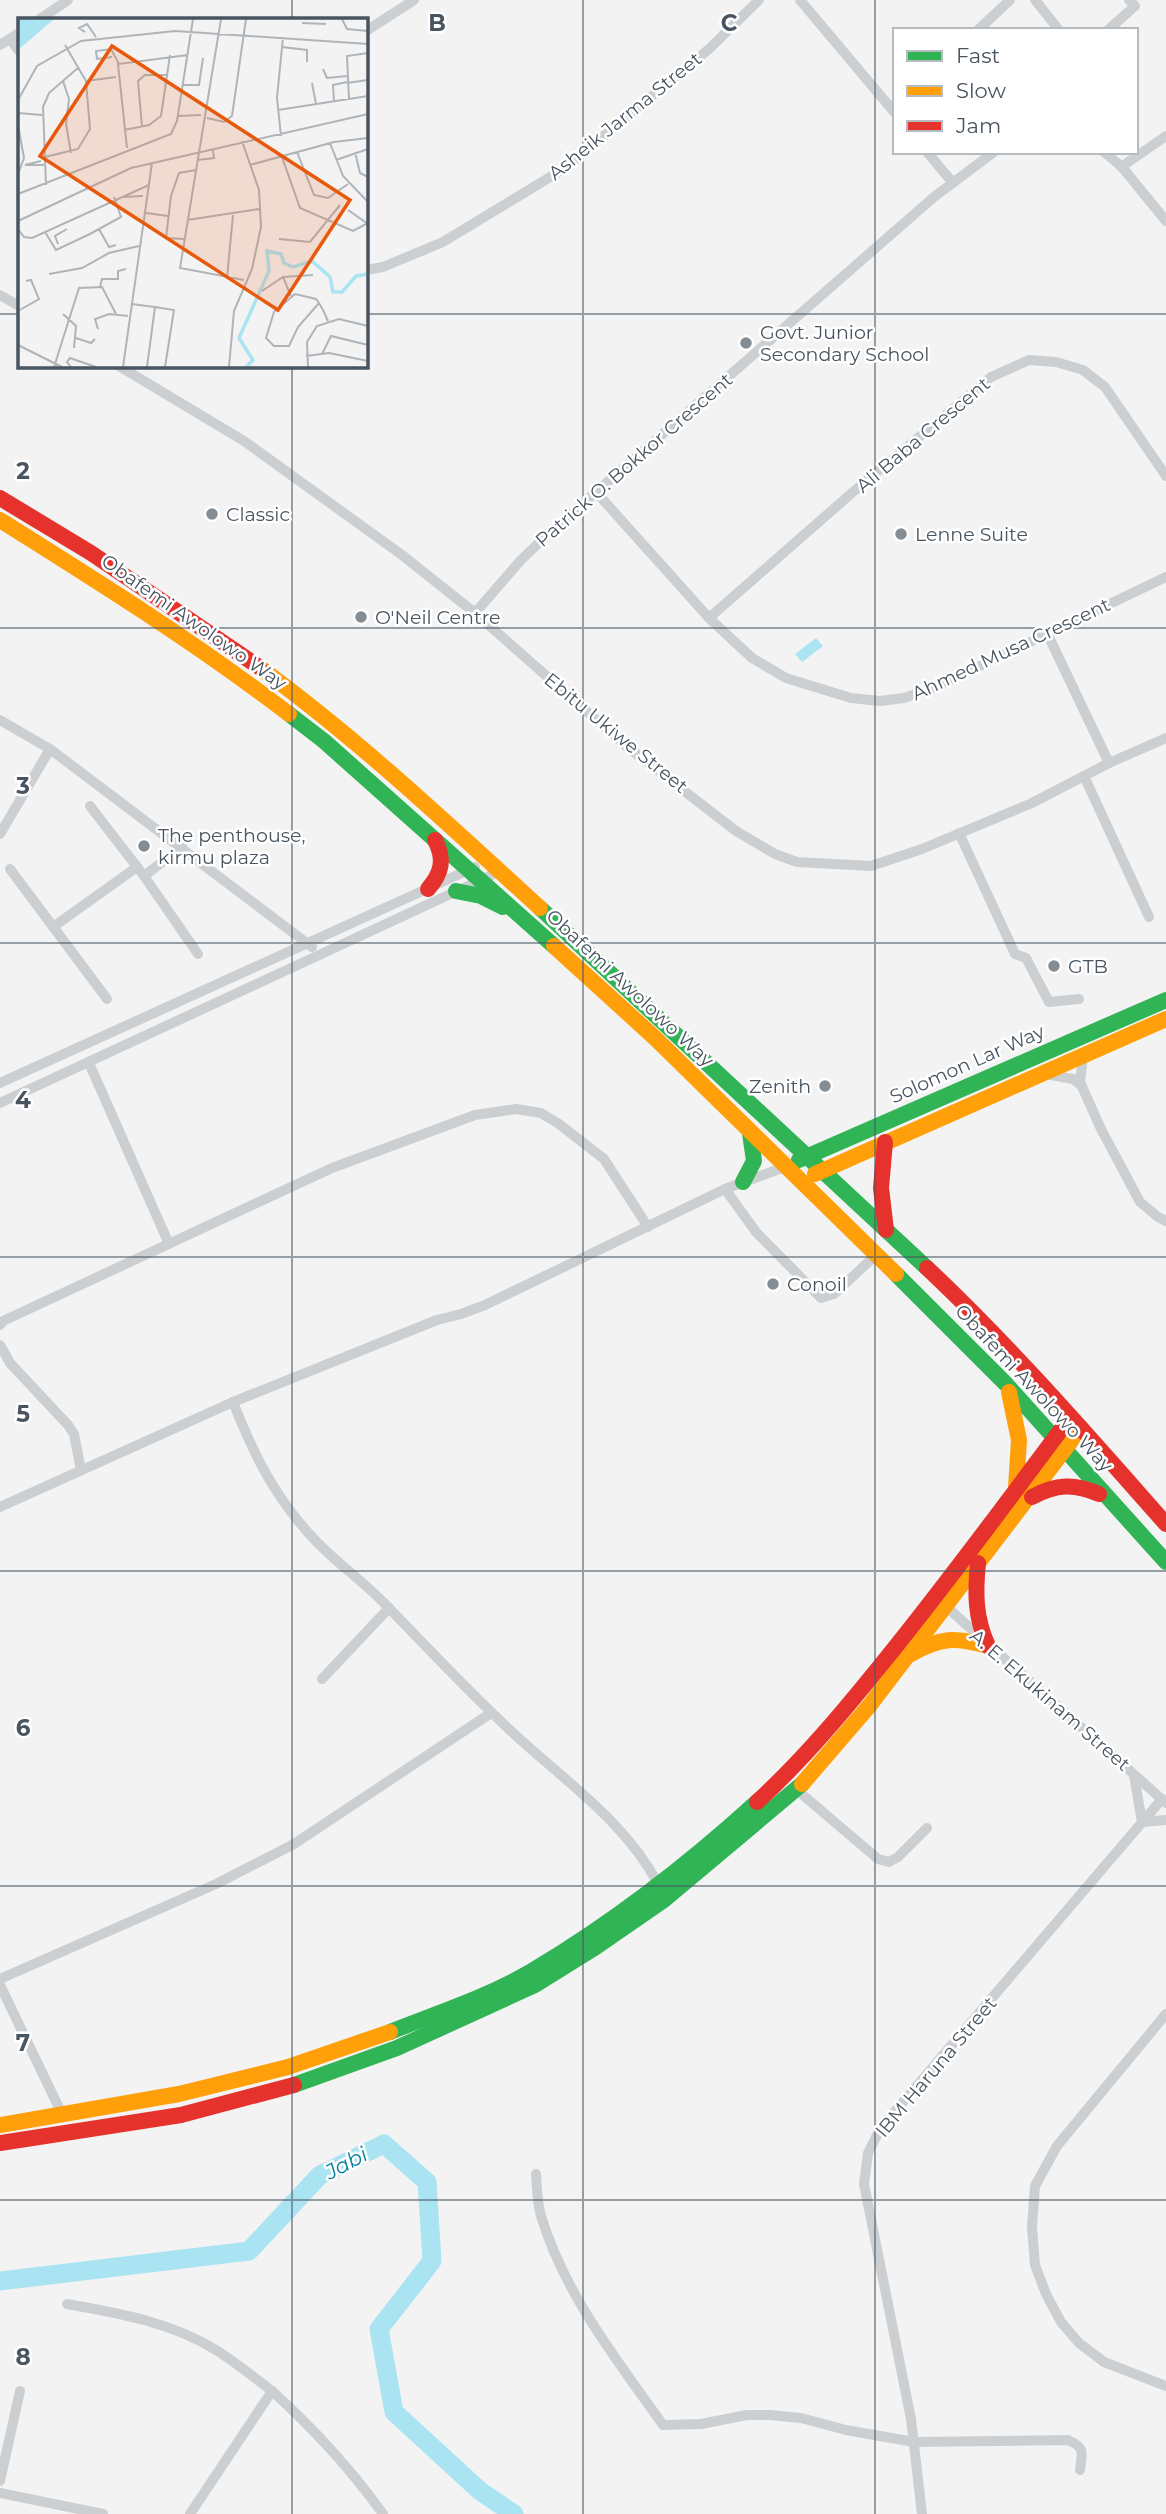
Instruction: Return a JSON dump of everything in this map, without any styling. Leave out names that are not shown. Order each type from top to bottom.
[{"type":"main road","name":"Obafemi Awolowo Way","points":[[0,498],[169,603],[258,666],[345,733],[601,962],[987,1327],[1166,1524]]},
{"type":"main road","name":"Obafemi Awolowo Way","points":[[0,520],[139,606],[234,672],[324,741],[432,835],[655,1038],[877,1254],[1006,1384],[1166,1562]]},
{"type":"main road","points":[[428,889],[439,876],[443,865],[441,849],[432,835]]},
{"type":"main road","points":[[456,891],[481,896],[531,924]]},
{"type":"main road","name":"Solomon Lar Way","points":[[785,1167],[1166,1000]]},
{"type":"main road","name":"Solomon Lar Way","points":[[801,1182],[822,1170],[1166,1019]]},
{"type":"main road","points":[[743,1182],[754,1161],[750,1133]]},
{"type":"main road","points":[[885,1142],[881,1188],[886,1230]]},
{"type":"main road","points":[[0,2143],[181,2115],[296,2084],[397,2048],[501,1993],[589,1934],[709,1846],[784,1777],[978,1562],[1019,1498],[1019,1430],[1006,1384]]},
{"type":"main road","points":[[0,2125],[179,2094],[288,2067],[501,1993],[535,1985],[596,1947],[664,1900],[796,1790],[870,1705],[906,1656],[940,1602],[1075,1423]]},
{"type":"main road","points":[[1019,1498],[1049,1487],[1067,1484],[1084,1486],[1106,1497]]},
{"type":"main road","points":[[978,1562],[975,1611],[978,1627],[988,1646]]},
{"type":"main road","points":[[906,1656],[940,1639],[959,1637],[988,1646]]},
{"type":"street","points":[[41,18],[68,0]]},
{"type":"street","points":[[368,30],[414,0]]},
{"type":"street","name":"Asheik Jarma Street","points":[[368,270],[383,267],[443,242],[565,168],[709,49],[759,0]]},
{"type":"street","points":[[800,0],[893,109]]},
{"type":"street","points":[[980,28],[1010,0]]},
{"type":"street","points":[[1034,0],[1057,28]]},
{"type":"street","points":[[1110,28],[1132,3]]},
{"type":"street","points":[[1121,167],[1166,136]]},
{"type":"street","points":[[929,154],[953,183]]},
{"type":"street","name":"Patrick O. Bokkor Crescent","points":[[475,613],[521,560],[596,492],[953,183],[991,154]]},
{"type":"street","points":[[1106,154],[1121,167],[1166,221]]},
{"type":"street","points":[[0,295],[18,305]]},
{"type":"street","name":"Ali Baba Crescent","points":[[709,618],[853,492],[991,377],[1029,359],[1056,362],[1083,370],[1105,387],[1166,477]]},
{"type":"street","name":"Ebitu Ukiwe Street","points":[[122,368],[244,441],[402,555],[475,613],[626,746],[736,831],[775,854],[797,862],[871,866],[922,849],[1032,803],[1109,763],[1166,738]]},
{"type":"street","name":"Ahmed Musa Crescent","points":[[596,492],[709,618],[752,658],[786,678],[851,698],[880,701],[904,698],[936,687],[1166,577]]},
{"type":"street","points":[[1047,633],[1109,763]]},
{"type":"street","points":[[0,720],[50,749],[320,953]]},
{"type":"street","points":[[0,834],[50,749]]},
{"type":"street","points":[[1084,776],[1149,917]]},
{"type":"street","points":[[90,806],[141,871],[198,954]]},
{"type":"street","points":[[959,834],[1015,954],[1027,958],[1049,1002],[1079,999]]},
{"type":"street","points":[[53,927],[182,847]]},
{"type":"street","points":[[0,1083],[428,889],[476,875],[494,866]]},
{"type":"street","points":[[0,1103],[456,891],[476,875],[494,866]]},
{"type":"street","points":[[10,869],[107,999]]},
{"type":"street","points":[[1083,1057],[1080,1070],[1082,1086],[1101,1129],[1140,1202],[1166,1221]]},
{"type":"street","points":[[89,1063],[169,1244]]},
{"type":"street","points":[[1045,1074],[1073,1079],[1082,1086]]},
{"type":"street","points":[[0,1325],[3,1321],[332,1168],[475,1115],[516,1110],[541,1114],[604,1159],[648,1227]]},
{"type":"street","points":[[0,1507],[233,1402],[437,1320],[485,1305],[725,1189],[785,1167]]},
{"type":"street","points":[[725,1189],[756,1232],[821,1298],[834,1294],[877,1254]]},
{"type":"street","points":[[0,1345],[10,1363],[68,1424],[74,1434],[81,1470]]},
{"type":"street","points":[[233,1402],[252,1451],[276,1492],[314,1539],[363,1582],[491,1713],[608,1818],[645,1858],[658,1884]]},
{"type":"street","name":"A. E. Ekukinam Street","points":[[940,1602],[1164,1801]]},
{"type":"street","points":[[322,1679],[389,1608]]},
{"type":"street","points":[[0,1979],[216,1884],[294,1844],[491,1713]]},
{"type":"street","points":[[1134,1774],[1142,1822],[1166,1820]]},
{"type":"street","points":[[796,1790],[878,1859],[889,1862],[898,1857],[927,1828]]},
{"type":"street","name":"IBM Haruna Street","points":[[922,2514],[914,2442],[864,2184],[869,2154],[880,2129],[1142,1822],[1164,1801]]},
{"type":"street","points":[[0,1985],[62,2114]]},
{"type":"street","points":[[1166,2014],[1057,2146],[1035,2186],[1032,2227],[1035,2265],[1061,2322],[1079,2343],[1104,2362],[1166,2386]]},
{"type":"street","points":[[536,2174],[540,2213],[557,2259],[594,2328],[663,2425],[701,2424],[770,2415],[801,2418],[846,2430],[914,2442],[1068,2440],[1078,2444],[1082,2450],[1080,2470]]},
{"type":"street","points":[[67,2304],[116,2313],[176,2330],[215,2349],[272,2391],[332,2449],[383,2514]]},
{"type":"street","points":[[0,2481],[20,2391]]},
{"type":"street","points":[[190,2514],[272,2391]]},
{"type":"street","points":[[0,2493],[103,2514]]},
{"type":"water","points":[[816,638],[823,646],[802,662],[795,654]]},
{"type":"waterway","name":"Jabi","points":[[0,2281],[249,2251],[320,2175],[384,2144],[427,2182],[432,2261],[379,2329],[394,2412],[480,2491],[514,2514]]},
{"type":"traffic: fast","points":[[289,714],[324,741],[554,946]]},
{"type":"traffic: fast","points":[[456,891],[481,896],[503,907]]},
{"type":"traffic: fast","points":[[540,908],[927,1268]]},
{"type":"traffic: fast","points":[[799,1160],[1166,1000]]},
{"type":"traffic: fast","points":[[743,1182],[754,1161],[750,1133]]},
{"type":"traffic: fast","points":[[896,1274],[1006,1384],[1166,1562]]},
{"type":"traffic: fast","points":[[294,2085],[397,2048],[535,1985],[664,1900],[802,1784]]},
{"type":"traffic: fast","points":[[390,2032],[498,1989],[562,1953],[649,1892],[757,1802]]},
{"type":"traffic: slow","points":[[0,520],[183,638],[289,714]]},
{"type":"traffic: slow","points":[[259,667],[368,753],[540,908]]},
{"type":"traffic: slow","points":[[554,946],[655,1038],[896,1274]]},
{"type":"traffic: slow","points":[[815,1174],[1166,1019]]},
{"type":"traffic: slow","points":[[1009,1392],[1019,1440],[1016,1487]]},
{"type":"traffic: slow","points":[[802,1784],[870,1705],[1081,1428]]},
{"type":"traffic: slow","points":[[911,1654],[931,1644],[948,1640],[988,1646]]},
{"type":"traffic: slow","points":[[0,2125],[179,2094],[288,2067],[390,2032]]},
{"type":"traffic: jam","points":[[0,498],[91,553],[259,667]]},
{"type":"traffic: jam","points":[[428,889],[441,866],[435,840]]},
{"type":"traffic: jam","points":[[885,1142],[881,1188],[886,1230]]},
{"type":"traffic: jam","points":[[927,1268],[1020,1361],[1166,1524]]},
{"type":"traffic: jam","points":[[757,1802],[809,1749],[874,1674],[1060,1431]]},
{"type":"traffic: jam","points":[[1032,1497],[1065,1486],[1099,1494]]},
{"type":"traffic: jam","points":[[978,1563],[977,1605],[988,1646]]},
{"type":"traffic: jam","points":[[0,2143],[181,2115],[294,2085]]},
{"type":"place","name":"Govt. Junior Secondary School","points":[[746,343]]},
{"type":"place","name":"Classic","points":[[212,514]]},
{"type":"place","name":"Lenne Suite","points":[[901,534]]},
{"type":"place","name":"O'Neil Centre","points":[[361,617]]},
{"type":"place","name":"The penthouse, kirmu plaza","points":[[144,846]]},
{"type":"place","name":"GTB","points":[[1054,966]]},
{"type":"place","name":"Zenith","points":[[825,1086]]},
{"type":"place","name":"Conoil","points":[[773,1284]]}]
